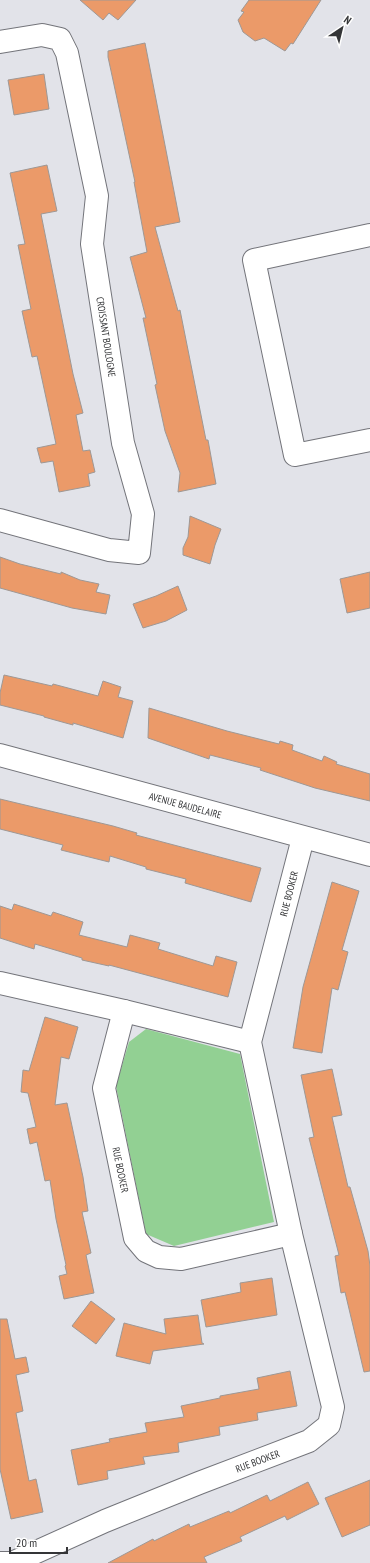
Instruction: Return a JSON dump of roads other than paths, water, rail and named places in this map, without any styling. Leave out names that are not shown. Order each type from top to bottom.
[{"type":"street","name":"CROISSANT BOULOGNE","points":[[0,42],[42,34],[60,39],[66,53],[97,196],[92,244],[123,443],[143,514],[139,553],[109,550],[0,520]]},
{"type":"street","points":[[370,235],[254,260],[295,455],[370,440]]},
{"type":"street","name":"AVENUE BAUDELAIRE","points":[[0,755],[370,856]]},
{"type":"street","name":"RUE BOOKER","points":[[0,1563],[12,1563],[105,1521],[309,1441],[329,1425],[333,1408],[291,1234],[250,1042],[303,838]]},
{"type":"street","points":[[0,983],[124,1011],[250,1042]]},
{"type":"street","name":"RUE BOOKER","points":[[124,1011],[104,1088],[135,1238],[146,1251],[159,1257],[181,1258],[291,1234]]}]
